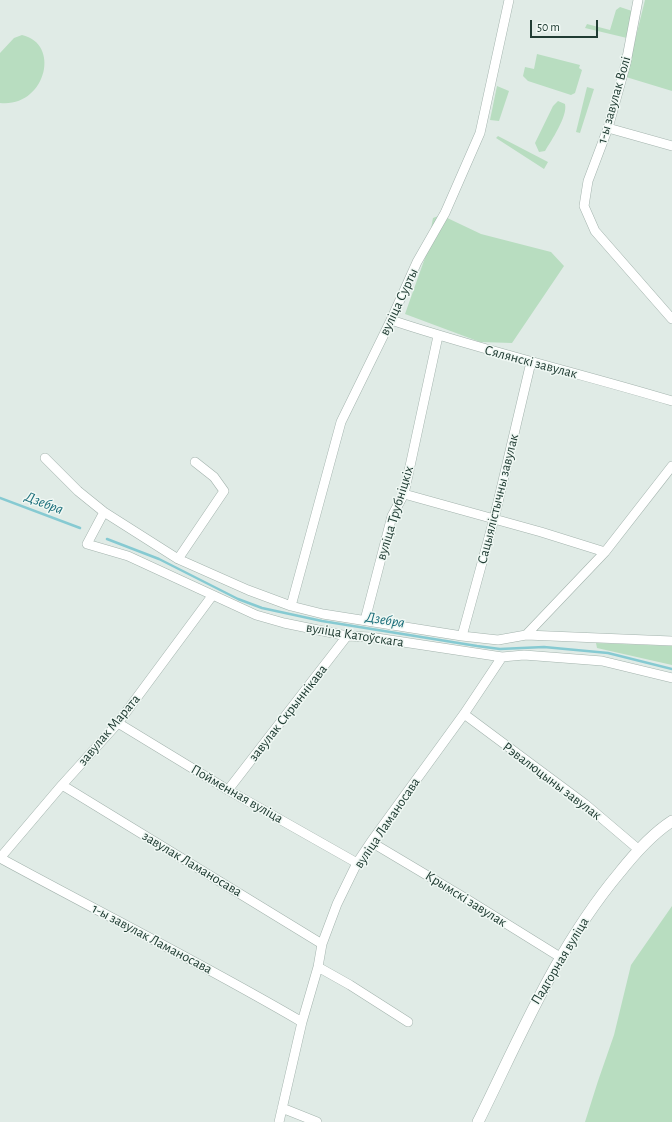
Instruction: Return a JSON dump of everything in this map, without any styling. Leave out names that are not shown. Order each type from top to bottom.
[{"type":"street","name":"вуліца Сурты","points":[[291,606],[341,422],[391,320],[417,262],[445,213],[480,133],[509,0]]},
{"type":"street","name":"1-ы завулак Волі","points":[[638,0],[626,63],[608,128],[588,181],[584,206],[595,231],[672,318]]},
{"type":"street","points":[[608,128],[672,146]]},
{"type":"street","name":"Сялянскі завулак","points":[[391,320],[438,336],[621,385],[672,401]]},
{"type":"street","name":"вуліца Трубніцкіх","points":[[365,620],[392,516],[404,494],[438,336]]},
{"type":"street","name":"Сацыялістычны завулак","points":[[462,636],[494,519],[531,362]]},
{"type":"street","name":"вуліца Катоўскага","points":[[45,458],[78,491],[104,512],[178,559],[248,590],[291,606],[323,614],[462,636],[498,640],[526,635],[672,641]]},
{"type":"street","points":[[178,559],[224,491],[214,476],[195,462]]},
{"type":"street","points":[[526,635],[605,552],[672,466]]},
{"type":"street","points":[[404,494],[541,532],[605,552]]},
{"type":"street","name":"вуліца Катоўскага","points":[[104,512],[87,544],[128,556],[256,615],[284,623],[347,636],[384,639],[502,657],[524,655],[602,661],[672,678]]},
{"type":"street","name":"завулак Марата","points":[[0,858],[62,785],[118,723],[212,596]]},
{"type":"street","name":"завулак Скрыннікава","points":[[228,790],[347,636]]},
{"type":"street","name":"вуліца Ламаносава","points":[[279,1122],[302,1022],[318,967],[322,944],[337,904],[370,842],[464,714],[502,657]]},
{"type":"street","name":"Рэвалюцыны завулак","points":[[464,714],[585,804],[638,849]]},
{"type":"street","name":"Пойменная вуліца","points":[[118,723],[228,790],[357,864]]},
{"type":"street","name":"завулак Ламаносава","points":[[62,785],[322,944]]},
{"type":"street","name":"Падгорная вуліца","points":[[478,1122],[538,996],[574,935],[608,885],[638,849],[672,821]]},
{"type":"street","name":"Крымскі завулак","points":[[370,842],[465,898],[560,957]]},
{"type":"street","name":"1-ы завулак Ламаносава","points":[[0,858],[239,985],[302,1022]]},
{"type":"street","points":[[318,967],[350,985],[408,1022]]},
{"type":"street","points":[[282,1108],[317,1122]]},
{"type":"green space","points":[[645,0],[672,0],[672,91],[626,77]]},
{"type":"green space","points":[[620,7],[632,11],[627,38],[585,28],[587,24],[610,30],[616,10]]},
{"type":"green space","points":[[22,35],[34,41],[42,50],[44,62],[43,74],[37,86],[28,96],[16,102],[0,103],[0,53],[14,38]]},
{"type":"green space","points":[[537,54],[580,65],[579,68],[582,70],[575,93],[571,95],[528,81],[523,76],[525,67],[534,69]]},
{"type":"green space","points":[[497,86],[509,91],[499,121],[490,120]]},
{"type":"green space","points":[[587,87],[594,89],[580,133],[576,132]]},
{"type":"green space","points":[[558,101],[565,104],[562,122],[545,151],[539,152],[535,143],[553,106]]},
{"type":"green space","points":[[498,136],[548,162],[544,169],[496,138]]},
{"type":"green space","points":[[441,215],[481,234],[551,252],[564,266],[512,343],[480,342],[405,314],[426,255],[433,218]]},
{"type":"green space","points":[[596,643],[672,646],[672,665],[597,648]]},
{"type":"green space","points":[[672,906],[672,1122],[585,1122],[614,1035],[631,965]]},
{"type":"waterway","name":"Дзебра","points":[[0,498],[80,528]]},
{"type":"waterway","name":"Дзебра","points":[[107,539],[159,559],[238,599],[262,608],[322,621],[500,649],[544,647],[608,653],[672,669]]}]
